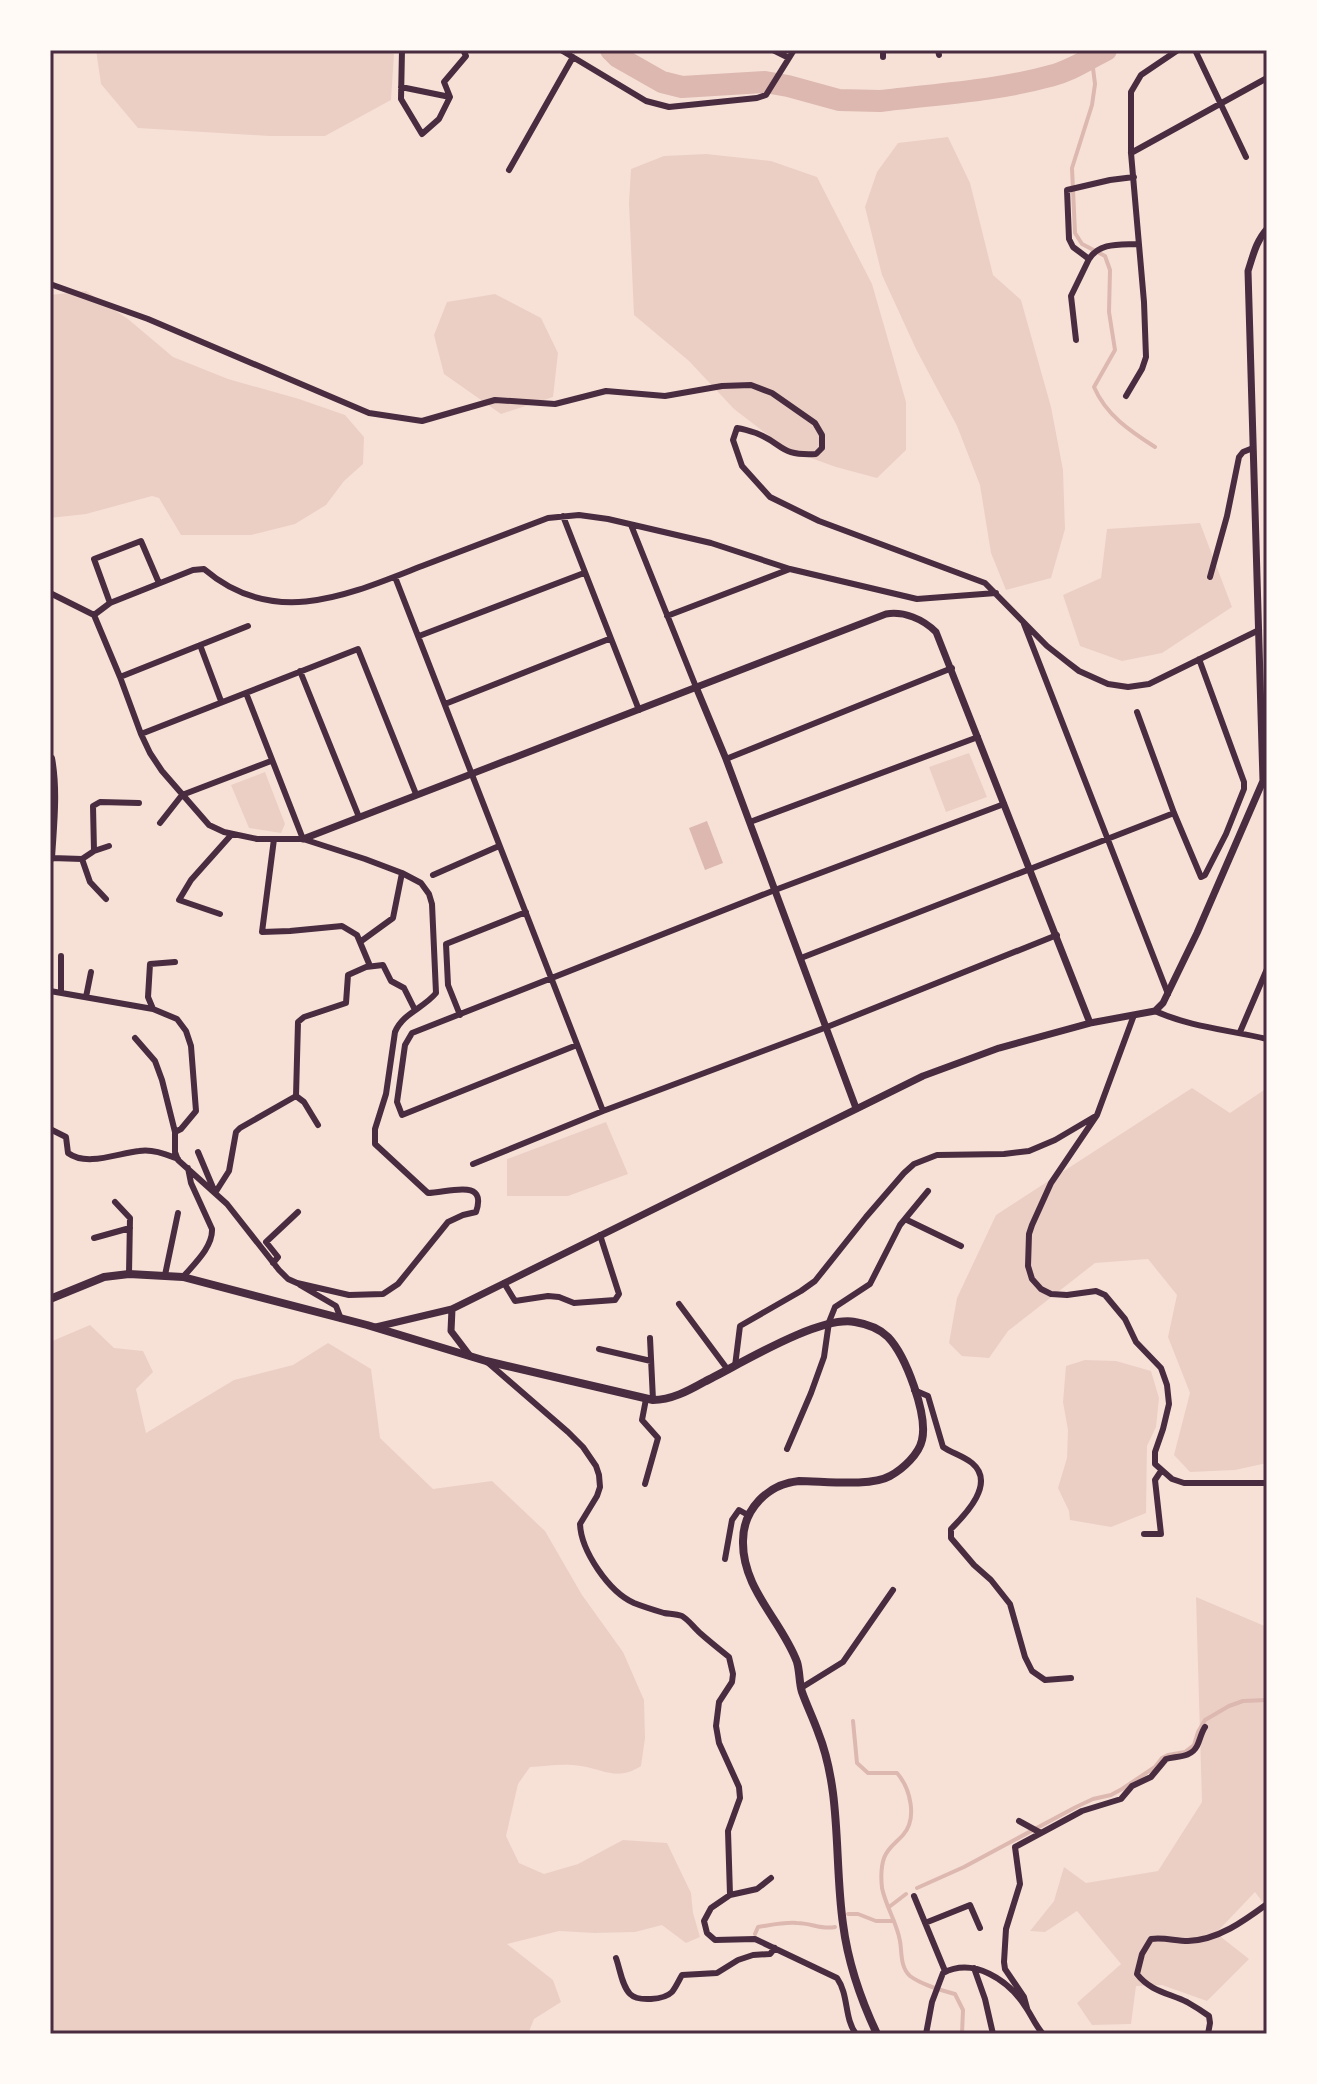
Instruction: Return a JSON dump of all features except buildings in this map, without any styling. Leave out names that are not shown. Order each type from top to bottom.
[{"type":"main road","points":[[50,1299],[104,1277],[129,1274],[183,1277],[486,1361],[650,1400],[669,1398],[802,1332],[829,1322],[853,1321],[875,1328],[887,1336],[896,1349],[922,1412],[922,1442],[915,1454],[889,1477],[871,1482],[788,1482],[777,1487],[758,1502],[748,1515],[743,1543],[755,1589],[797,1663],[801,1688],[818,1732],[830,1778],[842,1922],[849,1962],[877,2034]]},
{"type":"street","points":[[402,50],[401,99],[422,134],[439,119],[450,97],[444,82],[466,56],[463,50]]},
{"type":"street","points":[[561,50],[646,101],[669,107],[766,95],[794,50]]},
{"type":"street","points":[[773,50],[789,58]]},
{"type":"street","points":[[1126,396],[1146,357],[1131,153],[1131,92],[1141,75],[1177,50]]},
{"type":"street","points":[[1195,50],[1246,157]]},
{"type":"street","points":[[509,170],[573,57]]},
{"type":"street","points":[[1131,153],[1267,78]]},
{"type":"street","points":[[401,87],[450,97]]},
{"type":"street","points":[[1091,256],[1073,247],[1069,239],[1067,190],[1134,177]]},
{"type":"street","points":[[1263,781],[1248,271],[1261,235],[1267,229]]},
{"type":"street","points":[[1076,340],[1071,296],[1091,256],[1103,246],[1138,244]]},
{"type":"street","points":[[50,284],[148,319],[369,413],[422,421],[495,400],[555,404],[606,391],[665,396],[722,386],[751,385],[772,393],[815,423],[822,435],[822,448],[816,454],[798,455],[784,451],[758,433],[737,428],[733,440],[742,466],[770,497],[819,521],[985,583],[1047,646],[1079,671],[1108,684],[1128,687],[1149,684],[1259,630]]},
{"type":"street","points":[[1210,577],[1239,457],[1253,448]]},
{"type":"street","points":[[94,615],[110,603],[193,570],[204,569],[255,598],[288,603],[338,596],[548,518],[563,516],[594,517],[711,543],[790,569],[917,599],[996,593]]},
{"type":"street","points":[[563,516],[639,710]]},
{"type":"street","points":[[631,525],[726,759],[856,1108]]},
{"type":"street","points":[[110,603],[94,559],[141,541],[159,583]]},
{"type":"street","points":[[667,616],[790,569]]},
{"type":"street","points":[[419,636],[584,573]]},
{"type":"street","points":[[395,577],[603,1111]]},
{"type":"street","points":[[50,593],[94,615],[141,734],[162,771],[209,825],[257,839],[303,839],[402,873],[421,883],[429,894],[436,993],[398,1024],[386,1094],[375,1129],[375,1144],[428,1193],[473,1190],[478,1209],[448,1222],[398,1284],[383,1294],[349,1295],[297,1283]]},
{"type":"street","points":[[911,617],[917,599]]},
{"type":"street","points":[[303,839],[894,613],[911,617],[936,632],[1090,1023]]},
{"type":"street","points":[[1023,621],[1168,995]]},
{"type":"street","points":[[120,677],[248,626]]},
{"type":"street","points":[[445,704],[609,639]]},
{"type":"street","points":[[200,645],[221,701]]},
{"type":"street","points":[[141,734],[358,649],[416,794]]},
{"type":"street","points":[[1137,712],[1201,877],[1205,875],[1226,834],[1244,782],[1199,659]]},
{"type":"street","points":[[726,759],[952,668]]},
{"type":"street","points":[[300,671],[359,817]]},
{"type":"street","points":[[246,693],[303,839]]},
{"type":"street","points":[[750,822],[978,737]]},
{"type":"street","points":[[52,758],[55,777],[51,860],[82,859],[109,846]]},
{"type":"street","points":[[160,823],[182,795],[271,761]]},
{"type":"street","points":[[1155,1011],[1168,995],[1267,772]]},
{"type":"street","points":[[94,851],[93,806],[100,802],[139,803]]},
{"type":"street","points":[[577,1045],[402,1115],[397,1102],[405,1045],[412,1033],[775,890],[1004,804]]},
{"type":"street","points":[[801,958],[1174,813]]},
{"type":"street","points":[[220,914],[179,900],[191,880],[232,834]]},
{"type":"street","points":[[274,839],[262,932],[342,926],[357,935],[370,966]]},
{"type":"street","points":[[433,875],[499,846]]},
{"type":"street","points":[[82,859],[90,882],[106,899]]},
{"type":"street","points":[[360,942],[393,918],[402,873]]},
{"type":"street","points":[[460,1015],[448,985],[446,944],[526,912]]},
{"type":"street","points":[[473,1164],[1057,935]]},
{"type":"street","points":[[61,956],[61,993]]},
{"type":"street","points":[[153,1009],[148,997],[150,964],[175,962]]},
{"type":"street","points":[[296,1096],[298,1022],[304,1017],[346,1003],[348,975],[370,966],[383,965],[391,981],[404,988],[415,1010]]},
{"type":"street","points":[[1240,1032],[1267,969]]},
{"type":"street","points":[[86,997],[91,972]]},
{"type":"street","points":[[50,991],[153,1009],[170,1015],[182,1024],[193,1058],[196,1111],[175,1132]]},
{"type":"street","points":[[375,1328],[452,1309],[923,1076],[999,1048],[1090,1023],[1155,1011],[1174,1020],[1267,1039]]},
{"type":"street","points":[[1134,1015],[1097,1115],[1051,1183],[1029,1234],[1028,1266],[1032,1279],[1051,1294],[1096,1291],[1105,1295],[1125,1319],[1136,1342],[1161,1368],[1169,1404],[1154,1456],[1155,1464],[1161,1471],[1184,1483],[1267,1483]]},
{"type":"street","points":[[135,1038],[155,1061],[162,1080],[175,1132],[178,1160]]},
{"type":"street","points":[[296,1096],[304,1102],[318,1125]]},
{"type":"street","points":[[215,1193],[229,1171],[236,1132],[296,1096]]},
{"type":"street","points":[[732,1368],[740,1326],[815,1281],[866,1217],[914,1164],[937,1155],[1029,1151],[1055,1140],[1097,1115]]},
{"type":"street","points":[[50,1129],[68,1139],[68,1153],[75,1158],[141,1150],[155,1151],[178,1160],[227,1204],[288,1279],[336,1306],[341,1319]]},
{"type":"street","points":[[198,1152],[215,1193]]},
{"type":"street","points":[[183,1277],[212,1237],[212,1229],[191,1183],[188,1168]]},
{"type":"street","points":[[787,1449],[824,1357],[829,1322],[835,1307],[870,1284],[900,1225],[928,1191]]},
{"type":"street","points":[[115,1202],[130,1218],[129,1274]]},
{"type":"street","points":[[273,1263],[278,1257],[266,1242],[298,1212]]},
{"type":"street","points":[[165,1275],[178,1213]]},
{"type":"street","points":[[905,1219],[961,1246]]},
{"type":"street","points":[[94,1238],[130,1228]]},
{"type":"street","points":[[504,1283],[515,1301],[548,1296],[574,1303],[615,1300],[619,1294],[600,1235]]},
{"type":"street","points":[[679,1304],[732,1368]]},
{"type":"street","points":[[452,1309],[451,1331],[470,1356]]},
{"type":"street","points":[[645,1484],[658,1438],[642,1420],[650,1400],[650,1338]]},
{"type":"street","points":[[599,1349],[651,1361]]},
{"type":"street","points":[[486,1361],[568,1432],[596,1466],[600,1487],[580,1527],[581,1536],[604,1577],[631,1601],[684,1617],[729,1657],[732,1682],[719,1702],[716,1726],[719,1743],[739,1787],[740,1798],[728,1831],[730,1895]]},
{"type":"street","points":[[914,1390],[928,1396],[943,1447],[975,1465],[980,1476],[974,1502],[951,1529],[951,1538],[1010,1604],[1032,1671],[1045,1680],[1071,1678]]},
{"type":"street","points":[[1144,1534],[1161,1534],[1155,1480],[1161,1471]]},
{"type":"street","points":[[725,1559],[732,1520],[739,1510],[748,1515]]},
{"type":"street","points":[[801,1688],[843,1662],[893,1590]]},
{"type":"street","points":[[1043,2034],[1033,2023],[1024,1997],[1005,1969],[1009,1917],[1020,1884],[1015,1847],[1082,1811],[1121,1799],[1132,1786],[1158,1771],[1166,1759],[1182,1757],[1197,1748],[1205,1727]]},
{"type":"street","points":[[1019,1821],[1039,1832]]},
{"type":"street","points":[[771,1878],[757,1889],[730,1895],[711,1908],[704,1921],[707,1933],[715,1940],[755,1939],[837,1978],[842,1986],[851,2027],[856,2034]]},
{"type":"street","points":[[914,1896],[945,1971]]},
{"type":"street","points":[[1208,2034],[1209,2016],[1190,2004],[1154,1990],[1137,1974],[1142,1954],[1151,1939],[1164,1937],[1191,1941],[1213,1937],[1267,1904]]},
{"type":"street","points":[[925,1923],[970,1905],[980,1928]]},
{"type":"street","points":[[616,1958],[628,1992],[635,1997],[653,1998],[665,1997],[682,1975],[717,1973],[738,1960],[770,1954],[775,1948]]},
{"type":"street","points":[[926,2034],[939,1983],[945,1971],[955,1968],[983,1970],[1010,1987],[1027,2008]]},
{"type":"street","points":[[974,1968],[993,2034]]},
{"type":"shaded area","points":[[96,50],[387,50],[394,54],[391,100],[325,136],[138,128],[101,84]]},
{"type":"shaded area","points":[[948,137],[970,183],[993,275],[1021,300],[1051,407],[1063,470],[1065,529],[1051,578],[1006,590],[991,553],[980,485],[957,426],[916,349],[882,275],[865,207],[877,172],[898,143]]},
{"type":"shaded area","points":[[706,154],[771,161],[817,177],[872,284],[906,402],[906,450],[877,478],[786,449],[734,409],[689,361],[634,315],[629,203],[631,169],[664,156]]},
{"type":"shaded area","points":[[86,291],[128,319],[173,357],[228,379],[345,415],[364,437],[363,464],[344,481],[326,505],[295,524],[251,535],[181,535],[159,498],[152,496],[86,514],[50,518],[50,295]]},
{"type":"shaded area","points":[[495,294],[541,318],[558,353],[553,397],[501,414],[444,374],[434,335],[447,302]]},
{"type":"shaded area","points":[[1200,523],[1232,607],[1162,653],[1122,661],[1080,646],[1063,595],[1101,578],[1107,529]]},
{"type":"shaded area","points":[[969,753],[987,797],[946,812],[929,767]]},
{"type":"shaded area","points":[[265,772],[285,824],[281,833],[249,828],[231,785]]},
{"type":"shaded area","points":[[707,821],[723,863],[705,870],[689,828]]},
{"type":"shaded area","points":[[1192,1088],[1230,1113],[1267,1088],[1267,1463],[1235,1470],[1190,1472],[1174,1455],[1190,1393],[1168,1337],[1177,1295],[1148,1259],[1095,1263],[1008,1331],[989,1358],[962,1356],[949,1343],[957,1298],[996,1215]]},
{"type":"shaded area","points":[[606,1122],[628,1174],[568,1196],[507,1196],[507,1159]]},
{"type":"shaded area","points":[[90,1325],[114,1348],[143,1351],[153,1372],[136,1389],[146,1433],[234,1380],[293,1365],[328,1343],[371,1369],[380,1438],[433,1489],[492,1481],[545,1531],[582,1595],[623,1652],[644,1700],[645,1738],[641,1766],[625,1773],[575,1765],[530,1767],[518,1784],[506,1836],[519,1863],[544,1874],[578,1864],[623,1840],[667,1843],[691,1893],[700,1937],[686,1943],[662,1925],[635,1932],[559,1931],[507,1944],[553,1980],[561,2002],[534,2019],[528,2034],[50,2034],[50,1342]]},
{"type":"shaded area","points":[[1085,1360],[1116,1361],[1151,1371],[1159,1398],[1156,1427],[1147,1446],[1146,1513],[1111,1527],[1070,1520],[1058,1488],[1067,1458],[1068,1430],[1063,1402],[1066,1366]]},
{"type":"shaded area","points":[[1196,1597],[1267,1627],[1267,1908],[1255,1892],[1216,1933],[1249,1959],[1207,2001],[1162,1985],[1136,1986],[1131,2024],[1092,2025],[1077,2003],[1121,1964],[1077,1911],[1045,1932],[1030,1931],[1054,1901],[1064,1867],[1086,1883],[1158,1871],[1202,1802]]},
{"type":"waterway","points":[[611,50],[662,82],[682,87],[765,82],[839,100],[880,101],[1029,81],[1065,71],[1106,50]]},
{"type":"waterway","points":[[1088,59],[1095,84],[1092,105],[1072,168],[1075,233],[1082,244],[1105,256],[1110,270],[1109,312],[1115,350],[1094,387],[1112,414],[1155,447]]},
{"type":"waterway","points":[[917,1888],[964,1867],[1076,1807],[1122,1789],[1155,1767],[1162,1758],[1185,1752],[1194,1745],[1205,1720],[1229,1706],[1243,1701],[1267,1700]]},
{"type":"waterway","points":[[853,1721],[857,1763],[868,1773],[897,1773],[906,1787],[910,1803],[908,1828],[886,1854],[882,1873],[882,1888],[899,1934],[904,1968],[920,1982],[955,1994],[963,2010],[962,2034]]},
{"type":"waterway","points":[[889,1907],[906,1894]]},
{"type":"waterway","points":[[848,1914],[858,1914],[876,1921],[894,1921]]},
{"type":"waterway","points":[[755,1934],[758,1927],[782,1923],[835,1927]]}]
